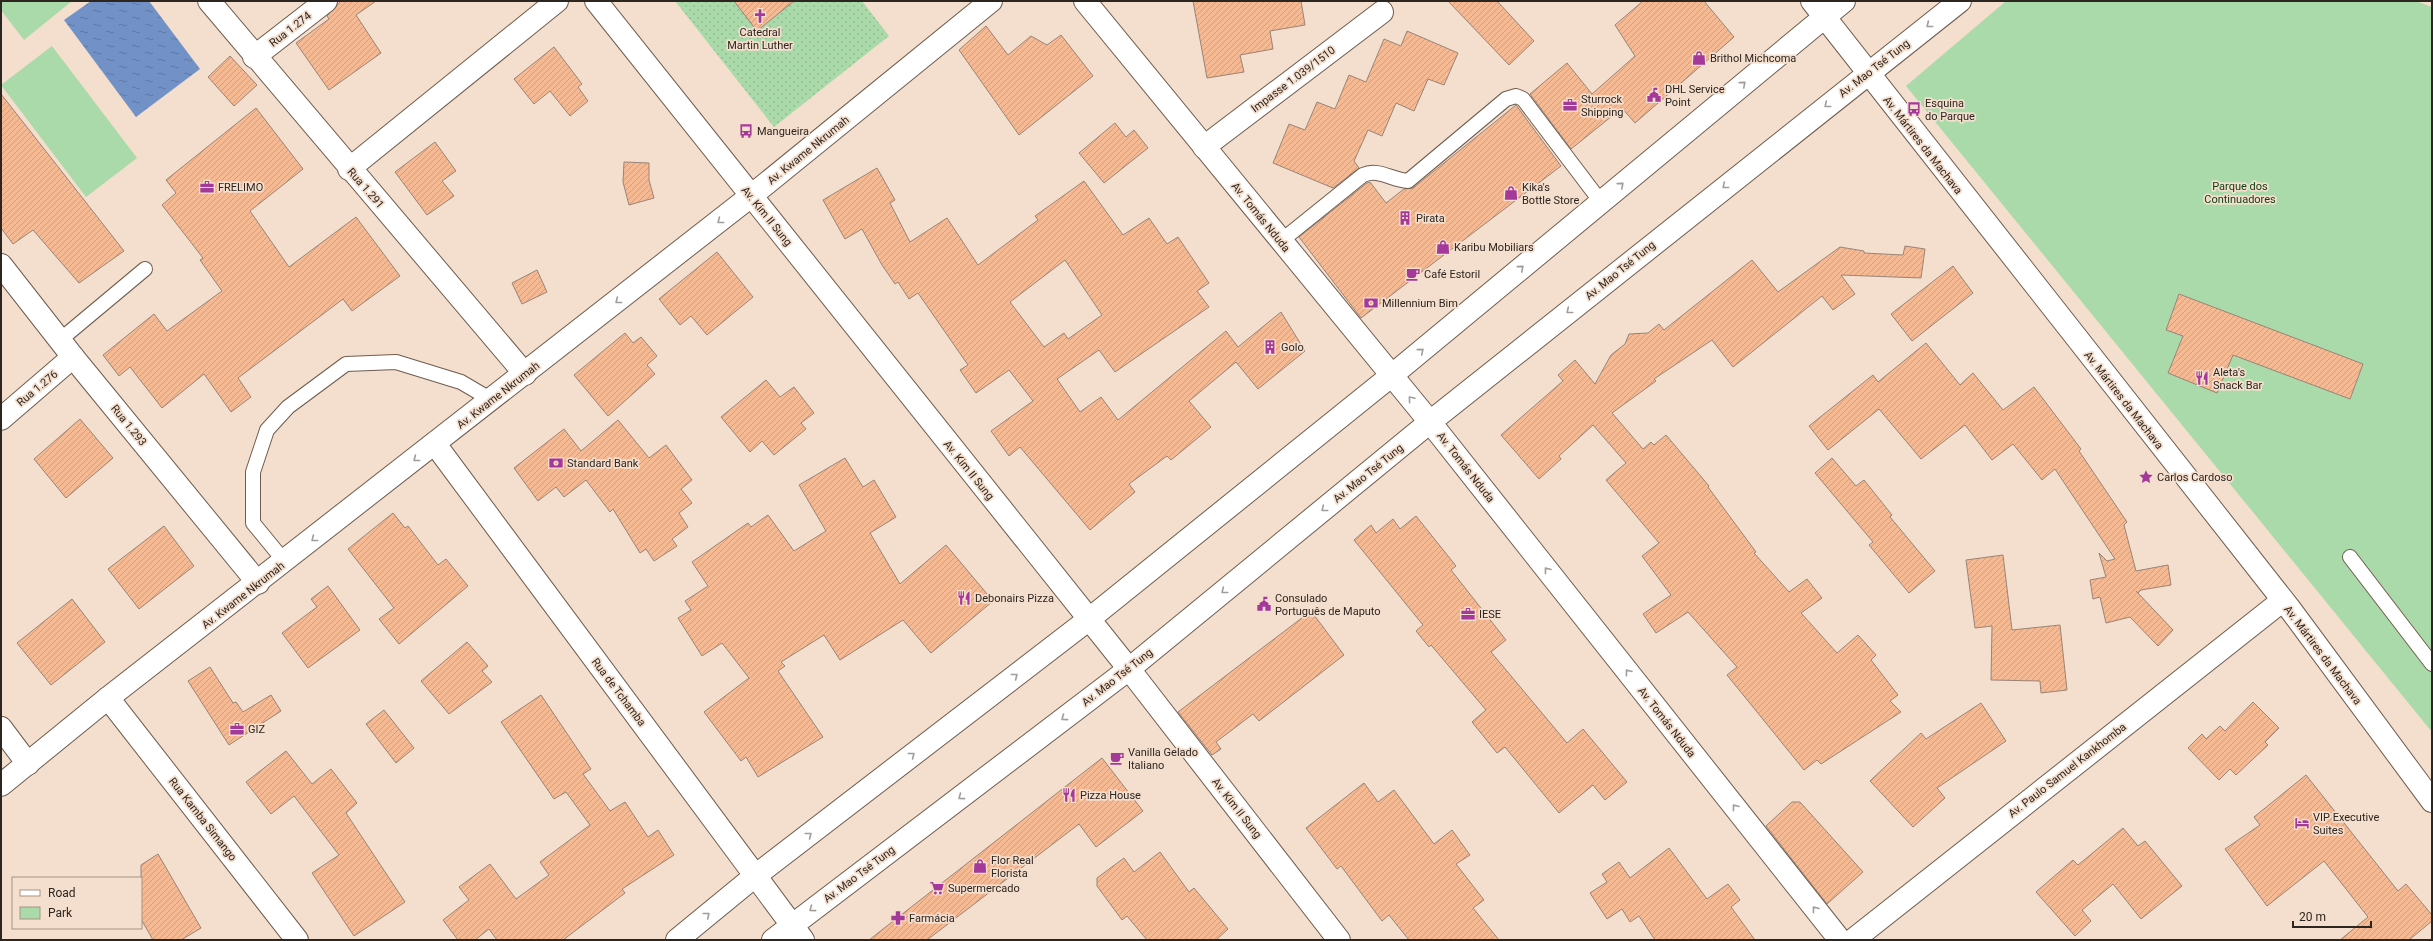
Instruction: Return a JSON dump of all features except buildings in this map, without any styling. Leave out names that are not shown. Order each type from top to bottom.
[{"type":"street","name":"Rua 1.291","points":[[209,1],[254,58],[525,374]]},
{"type":"street","name":"Rua 1.274","points":[[254,58],[326,1]]},
{"type":"street","points":[[349,169],[557,1]]},
{"type":"street","name":"Av. Kim II Sung","points":[[596,1],[1088,620],[1129,669],[1339,940]]},
{"type":"street","name":"Av. Kwame Nkrumah","points":[[1,785],[108,698],[435,444],[490,398],[525,374],[751,196],[991,1]]},
{"type":"street","name":"Av. Tomás Nduda","points":[[1084,1],[1430,422],[1840,940]]},
{"type":"street","points":[[677,940],[755,876],[1088,620],[1391,376],[1601,202],[1818,9],[1844,1]]},
{"type":"street","name":"Av. Mao Tsé Tung","points":[[773,940],[797,933],[1129,669],[1430,422],[1867,73],[1960,1]]},
{"type":"street","name":"Av. Mártires da Machava","points":[[1818,9],[2282,601],[2432,801]]},
{"type":"street","name":"Impasse 1.039/1510","points":[[1204,147],[1382,12]]},
{"type":"street","name":"Rua 1.293","points":[[1,265],[73,357],[258,583]]},
{"type":"street","name":"Rua 1.276","points":[[1,419],[73,357]]},
{"type":"street","name":"Rua de Tchamba","points":[[435,444],[797,933]]},
{"type":"street","name":"Av. Paulo Samuel Kankhomba","points":[[1853,940],[2282,601]]},
{"type":"street","name":"Rua Kamba Simango","points":[[108,698],[297,940]]},
{"type":"street","points":[[1,728],[28,764]]},
{"type":"lane","points":[[1281,241],[1363,175],[1371,171],[1382,173],[1390,179],[1408,181],[1506,99],[1516,96],[1523,98],[1601,202]]},
{"type":"lane","points":[[60,340],[145,269]]},
{"type":"lane","points":[[285,562],[253,523],[253,472],[267,430],[288,407],[346,364],[396,362],[461,382],[490,398]]},
{"type":"lane","points":[[2350,556],[2432,664]]},
{"type":"green space","points":[[1,1],[72,1],[24,40],[1,10]]},
{"type":"green space","points":[[675,1],[734,1],[757,30],[794,1],[862,1],[889,36],[774,127]]},
{"type":"green space","name":"Parque dos Continuadores","points":[[2006,1],[2416,1],[2432,7],[2432,732],[1906,86]]},
{"type":"green space","points":[[52,46],[137,158],[86,197],[1,85]]},
{"type":"water","points":[[91,1],[149,1],[200,69],[136,117],[64,20]]},
{"type":"place","name":"Catedral Martin Luther","points":[[760,16]]},
{"type":"place","name":"Brithol Michcoma","points":[[1699,58]]},
{"type":"place","name":"DHL Service Point","points":[[1654,95]]},
{"type":"place","name":"Sturrock Shipping","points":[[1570,105]]},
{"type":"place","name":"Esquina do Parque","points":[[1914,109]]},
{"type":"place","name":"Mangueira","points":[[746,131]]},
{"type":"place","name":"FRELIMO","points":[[207,187]]},
{"type":"place","name":"Kika's Bottle Store","points":[[1511,193]]},
{"type":"place","name":"Pirata","points":[[1405,218]]},
{"type":"place","name":"Karibu Mobiliars","points":[[1443,247]]},
{"type":"place","name":"Café Estoril","points":[[1413,274]]},
{"type":"place","name":"Millennium Bim","points":[[1371,303]]},
{"type":"place","name":"Golo","points":[[1270,347]]},
{"type":"place","name":"Aleta's Snack Bar","points":[[2202,378]]},
{"type":"place","name":"Standard Bank","points":[[556,463]]},
{"type":"place","name":"Carlos Cardoso","points":[[2146,477]]},
{"type":"place","name":"Debonairs Pizza","points":[[964,598]]},
{"type":"place","name":"Consulado Português de Maputo","points":[[1264,604]]},
{"type":"place","name":"IESE","points":[[1468,614]]},
{"type":"place","name":"GIZ","points":[[237,729]]},
{"type":"place","name":"Vanilla Gelado Italiano","points":[[1117,758]]},
{"type":"place","name":"Pizza House","points":[[1069,795]]},
{"type":"place","name":"VIP Executive Suites","points":[[2302,823]]},
{"type":"place","name":"Flor Real Florista","points":[[980,866]]},
{"type":"place","name":"Supermercado","points":[[937,888]]},
{"type":"place","name":"Farmácia","points":[[898,918]]}]
